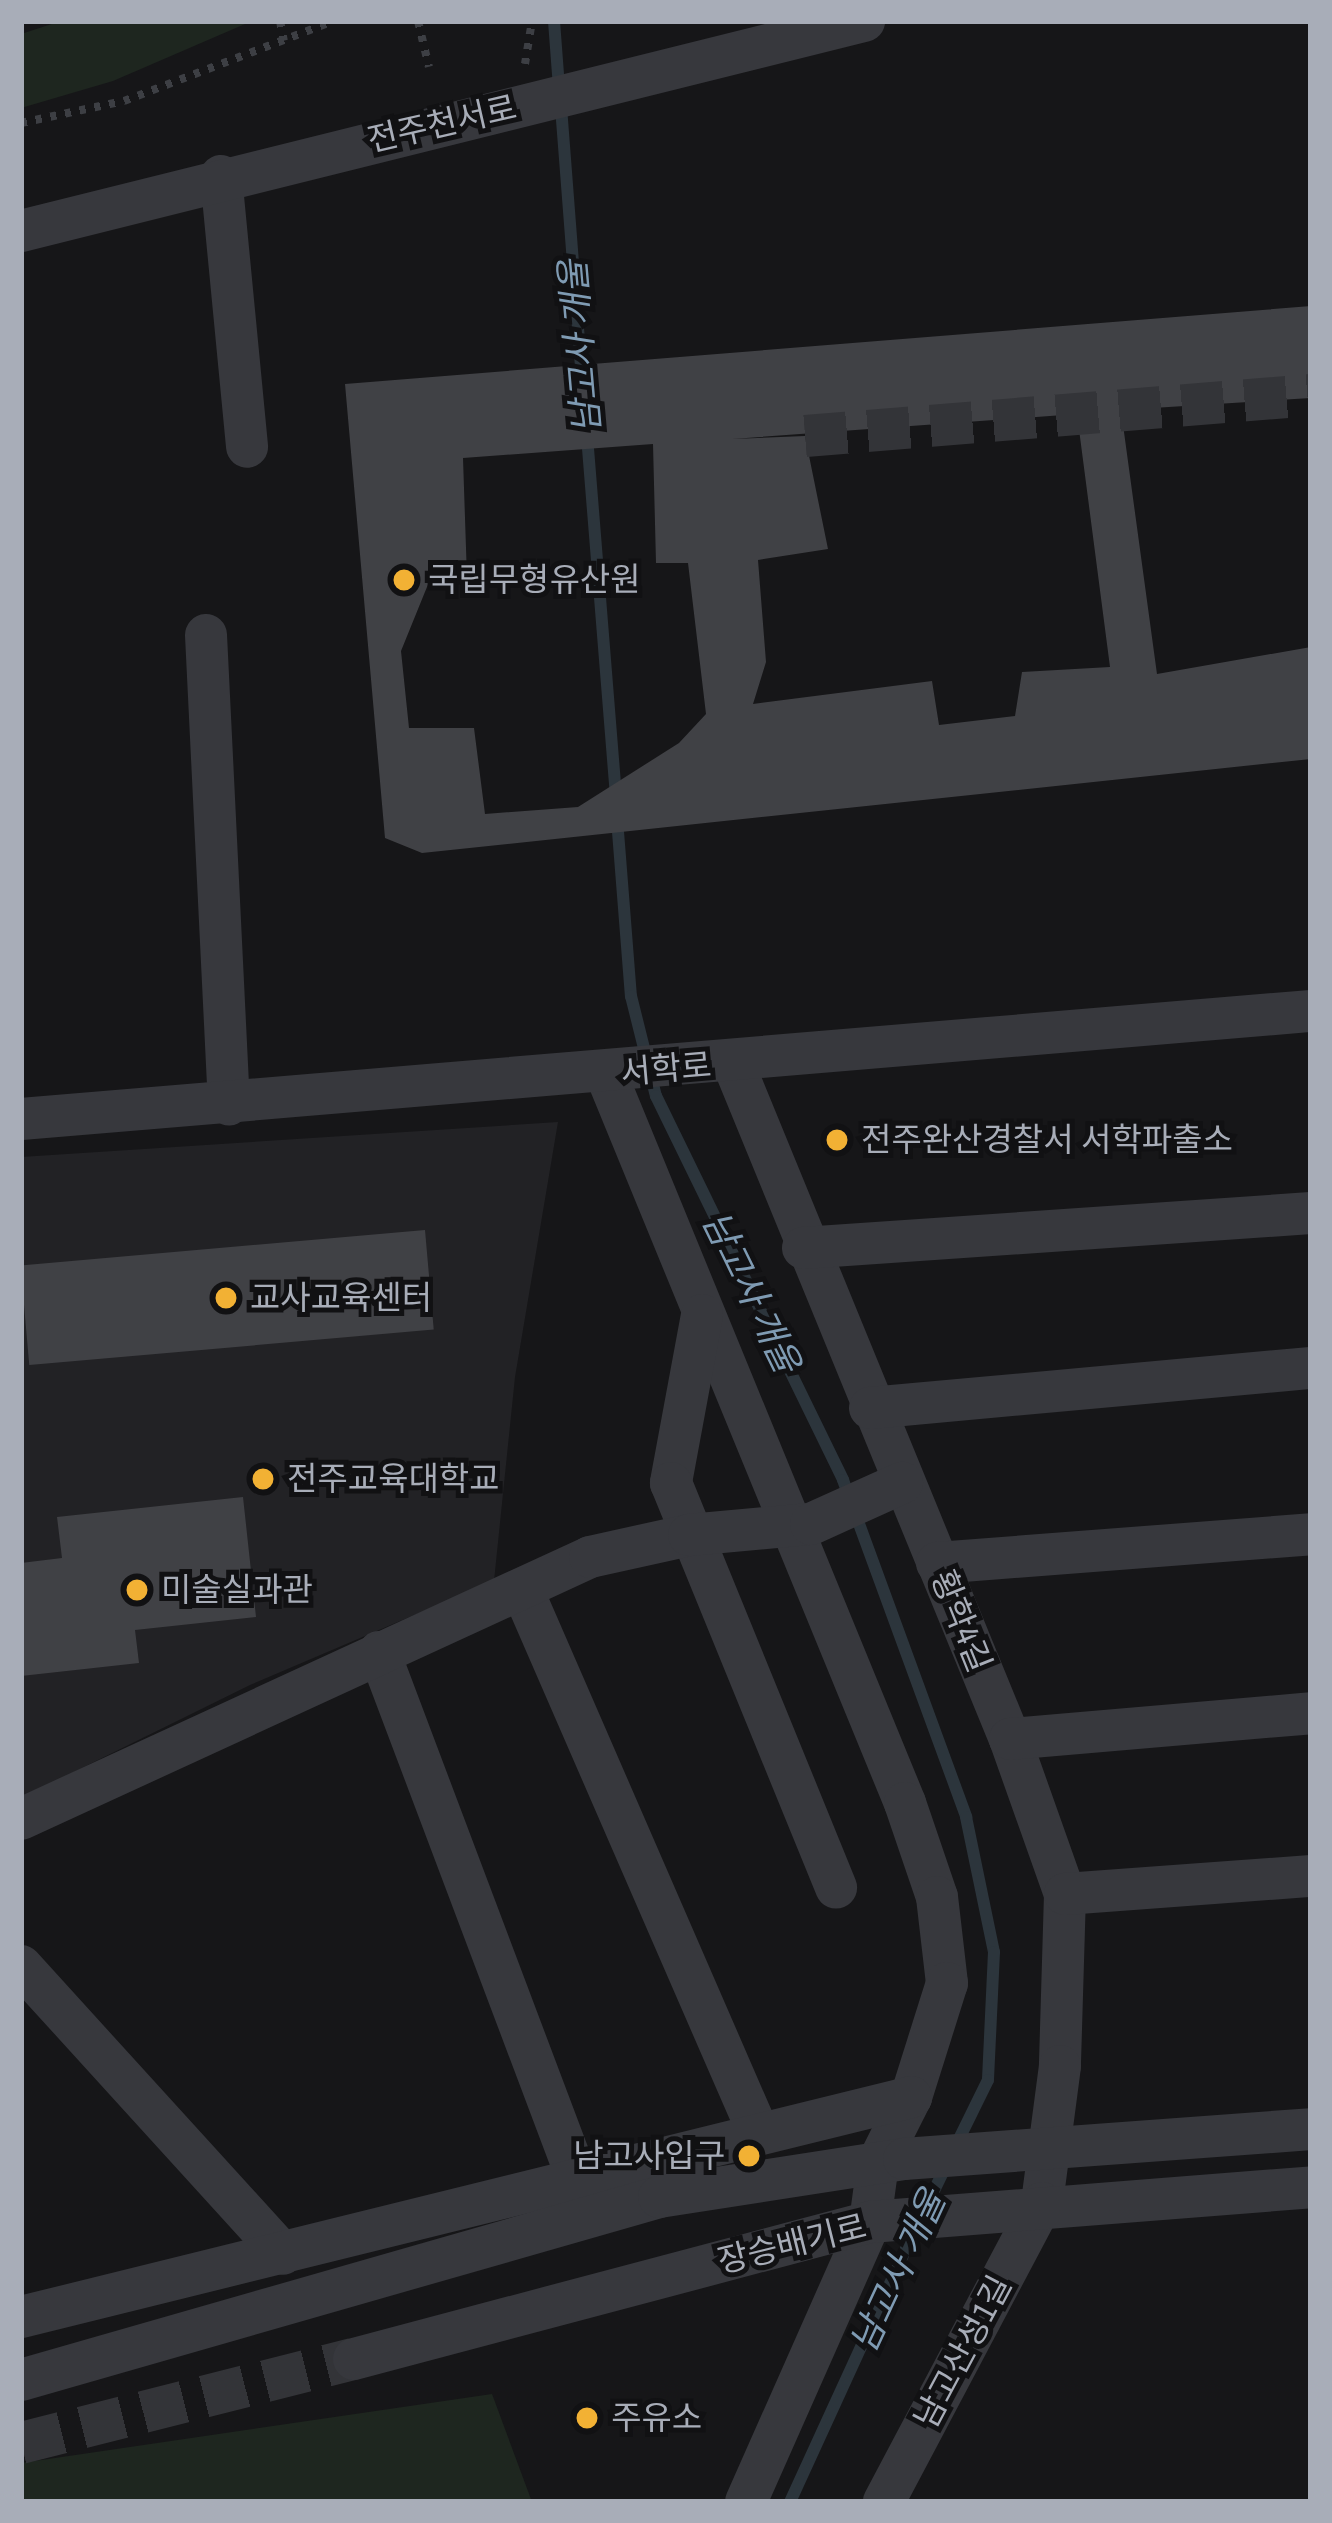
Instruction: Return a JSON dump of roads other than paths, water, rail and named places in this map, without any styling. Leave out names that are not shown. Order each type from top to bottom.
[{"type":"street","name":"전주천서로","points":[[21,231],[221,176],[671,73],[864,21]]},
{"type":"street","points":[[221,176],[247,447]]},
{"type":"street","points":[[206,635],[230,1104]]},
{"type":"street","name":"서학로","points":[[21,1119],[616,1074],[1311,1011]]},
{"type":"street","name":"황학4길","points":[[734,1063],[803,1248],[870,1408],[889,1489],[937,1563],[1010,1739],[1066,1894],[1049,2149],[1030,2206]]},
{"type":"street","points":[[616,1074],[702,1316],[810,1521],[938,1897],[947,1983],[891,2161],[882,2222],[746,2502]]},
{"type":"street","points":[[803,1248],[1311,1213]]},
{"type":"street","points":[[702,1316],[671,1483],[836,1888]]},
{"type":"street","points":[[870,1408],[1311,1368]]},
{"type":"street","points":[[21,1819],[590,1557],[689,1535],[810,1521],[889,1489]]},
{"type":"street","points":[[937,1563],[1311,1534]]},
{"type":"street","points":[[521,1589],[759,2134]]},
{"type":"street","points":[[379,1652],[578,2180]]},
{"type":"street","points":[[1010,1739],[1311,1713]]},
{"type":"street","points":[[1066,1894],[1311,1876]]},
{"type":"street","points":[[21,1966],[283,2254]]},
{"type":"street","points":[[21,2317],[910,2097]]},
{"type":"street","points":[[21,2380],[659,2197],[891,2161],[1311,2129]]},
{"type":"street","name":"장승배기로","points":[[354,2359],[882,2222],[1030,2206],[1311,2187]]},
{"type":"street","name":"남고산성1길","points":[[884,2502],[1030,2206]]},
{"type":"waterway","name":"남고사 개울","points":[[554,21],[559,87]]},
{"type":"waterway","name":"남고사 개울","points":[[561,107],[582,380]]},
{"type":"waterway","name":"남고사 개울","points":[[587,436],[616,798]]},
{"type":"waterway","name":"남고사 개울","points":[[617,819],[631,996],[656,1096],[843,1480],[966,1817],[994,1952],[988,2080],[955,2147]]},
{"type":"waterway","name":"남고사 개울","points":[[926,2207],[946,2166]]},
{"type":"waterway","name":"남고사 개울","points":[[790,2502],[917,2225]]},
{"type":"tunnel","points":[[805,436],[1311,395]]},
{"type":"tunnel","points":[[21,2443],[354,2359]]},
{"type":"place","name":"국립무형유산원","points":[[404,580]]},
{"type":"place","name":"전주완산경찰서 서학파출소","points":[[837,1140]]},
{"type":"place","name":"교사교육센터","points":[[226,1298]]},
{"type":"place","name":"전주교육대학교","points":[[263,1479]]},
{"type":"place","name":"미술실과관","points":[[137,1590]]},
{"type":"place","name":"남고사입구","points":[[749,2156]]},
{"type":"place","name":"주유소","points":[[587,2418]]}]
